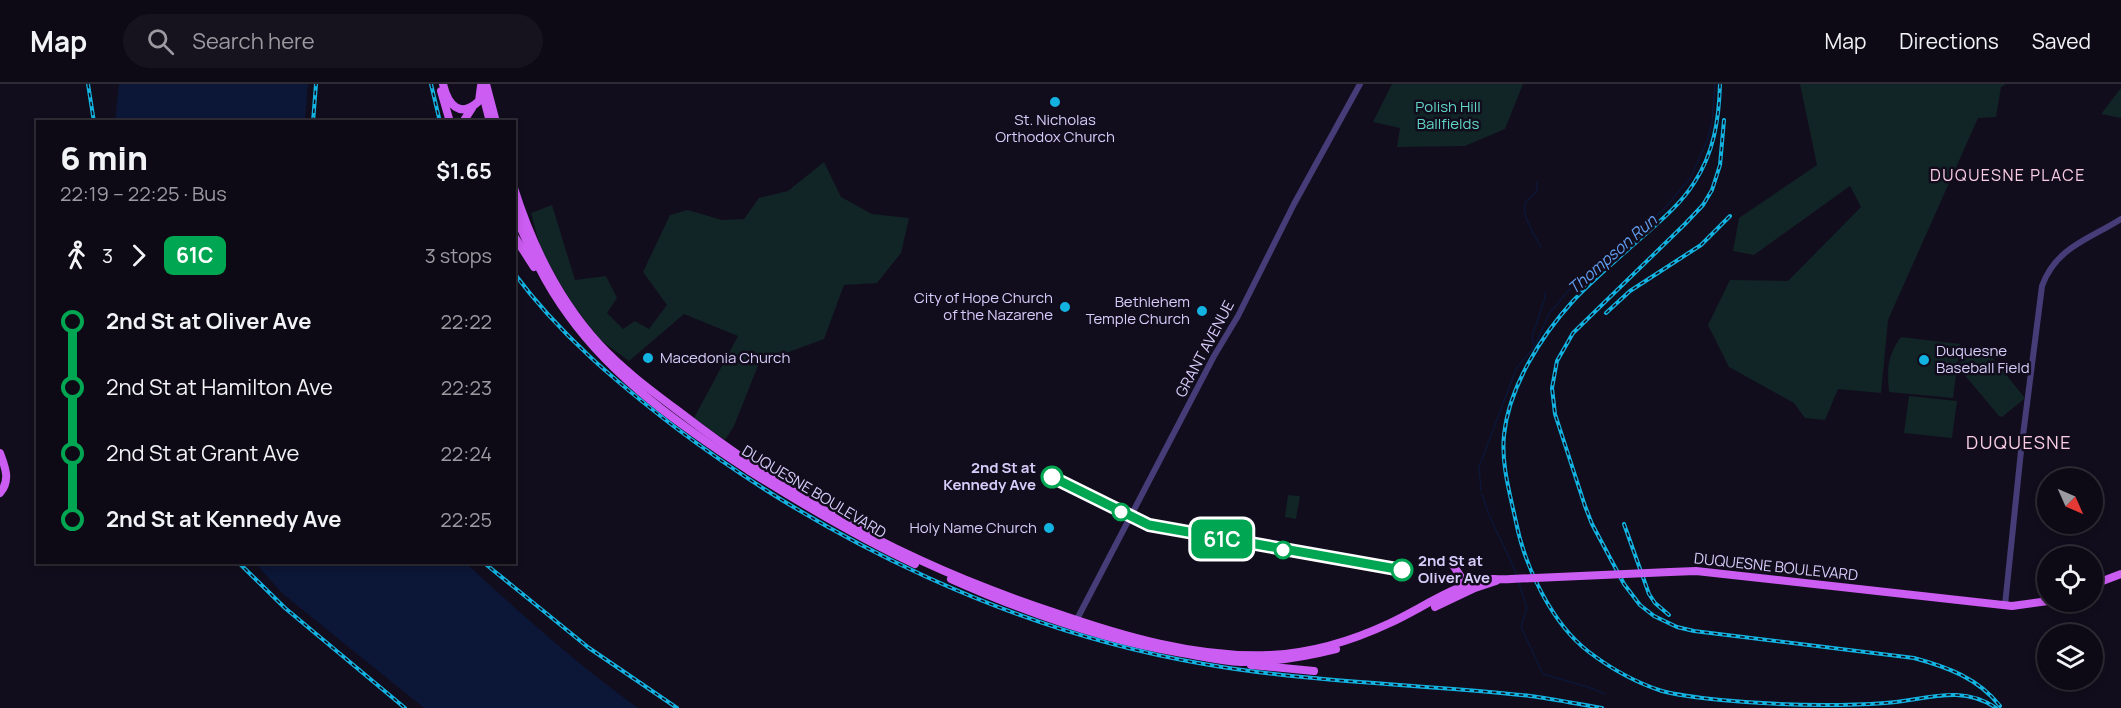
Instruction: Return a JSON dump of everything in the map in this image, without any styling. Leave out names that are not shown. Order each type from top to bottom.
[{"type":"main road","points":[[441,84],[451,104],[457,108],[472,108]]},
{"type":"main road","points":[[441,84],[450,120]]},
{"type":"main road","points":[[464,120],[479,101],[482,85]]},
{"type":"main road","points":[[482,85],[490,120]]},
{"type":"main road","points":[[482,85],[494,120]]},
{"type":"main road","points":[[516,194],[542,262],[579,320],[611,356],[684,416],[736,455],[806,500],[907,554],[1074,623]]},
{"type":"main road","points":[[516,216],[540,271],[569,317]]},
{"type":"main road","points":[[516,239],[545,285],[569,317]]},
{"type":"main road","name":"DUQUESNE BOULEVARD","points":[[569,317],[629,382],[692,431],[776,487],[832,521],[892,553],[1016,607],[1074,623],[1213,652],[1259,655],[1310,653],[1370,632],[1446,595],[1486,579],[1690,571],[2005,605],[2019,606],[2037,603]]},
{"type":"main road","points":[[0,453],[6,476],[0,493]]},
{"type":"main road","points":[[1453,565],[1463,580]]},
{"type":"main road","points":[[2103,581],[2121,574]]},
{"type":"main road","points":[[1446,595],[1449,586],[1444,577],[1476,582]]},
{"type":"main road","name":"DUQUESNE BOULEVARD","points":[[1074,623],[1147,647],[1219,660],[1259,661],[1310,653],[1364,640],[1463,593],[1500,580]]},
{"type":"main road","points":[[1213,652],[1219,660],[1314,671],[1310,664],[1310,653]]},
{"type":"street","name":"GRANT AVENUE","points":[[1074,623],[1214,357],[1238,316],[1294,204],[1360,84]]},
{"type":"street","points":[[2005,605],[2021,451],[2042,286],[2051,268],[2063,253],[2121,219]]},
{"type":"green space","name":"Polish Hill Ballfields","points":[[1392,84],[1523,84],[1505,129],[1465,146],[1397,147],[1400,128],[1373,122]]},
{"type":"green space","points":[[1800,84],[2006,84],[2001,87],[1996,117],[1978,118],[1888,320],[1881,393],[1838,389],[1825,420],[1805,418],[1794,403],[1729,367],[1708,325],[1730,280],[1788,281],[1861,207],[1850,186],[1754,255],[1733,251],[1739,218],[1817,165]]},
{"type":"green space","points":[[2121,88],[2121,118],[2101,114]]},
{"type":"green space","points":[[824,162],[841,197],[872,214],[909,218],[901,253],[877,283],[844,285],[824,339],[759,363],[734,426],[725,440],[694,418],[738,336],[684,314],[629,361],[599,339],[571,302],[541,250],[531,213],[552,205],[575,280],[606,276],[617,298],[607,313],[623,329],[635,321],[649,329],[667,305],[643,272],[670,215],[688,210],[722,220],[744,219],[759,198],[788,191]]},
{"type":"green space","name":"Duquesne Baseball Field","points":[[1901,337],[1960,344],[1953,398],[1889,392],[1889,363],[1893,350]]},
{"type":"green space","points":[[1983,346],[2024,397],[2002,417],[1958,367],[1959,363]]},
{"type":"green space","points":[[1909,396],[1957,401],[1952,438],[1904,433]]},
{"type":"green space","points":[[1288,495],[1300,496],[1296,519],[1285,517]]},
{"type":"water","points":[[119,84],[308,84],[305,120],[115,120]]},
{"type":"water","points":[[256,564],[467,564],[550,638],[638,708],[424,708],[283,594]]},
{"type":"waterway","name":"Thompson Run","points":[[1481,491],[1479,467],[1516,369],[1534,347],[1549,314],[1578,280],[1603,264],[1664,209],[1691,177],[1707,141],[1712,122],[1715,84]]},
{"type":"waterway","points":[[1537,182],[1536,191],[1524,206],[1529,225],[1541,247]]},
{"type":"waterway","points":[[1534,346],[1532,337],[1545,292]]},
{"type":"waterway","name":"Thompson Run","points":[[1482,494],[1489,515],[1517,576]]},
{"type":"waterway","name":"Thompson Run","points":[[1519,583],[1527,608],[1521,627],[1543,674],[1605,694]]},
{"type":"railway","points":[[88,84],[94,120]]},
{"type":"railway","points":[[313,120],[316,84]]},
{"type":"railway","points":[[431,84],[440,120]]},
{"type":"railway","points":[[1720,84],[1711,148],[1694,183],[1674,208],[1595,279],[1561,315],[1528,363],[1512,399],[1504,435],[1505,468],[1520,539],[1533,576],[1563,626],[1589,652],[1643,684],[1662,691],[1721,700],[1803,705],[1885,703],[1955,695],[1969,696],[1996,708]]},
{"type":"railway","points":[[1724,120],[1720,165],[1712,190],[1703,205],[1573,333],[1557,361],[1552,388],[1555,414],[1592,524],[1624,584],[1640,605],[1654,616],[1677,627],[1914,658],[1938,665],[1972,681],[2000,706]]},
{"type":"railway","points":[[1606,313],[1630,291],[1701,245],[1730,216]]},
{"type":"railway","points":[[516,276],[569,337],[610,375],[676,428],[735,470],[860,544],[926,577],[994,605],[1063,630],[1133,649],[1204,664],[1285,675],[1530,696],[1602,708]]},
{"type":"railway","points":[[1624,524],[1649,594],[1655,603],[1669,615]]},
{"type":"railway","points":[[240,564],[285,608],[405,708]]},
{"type":"railway","points":[[485,564],[589,648],[677,708]]},
{"type":"bus line","name":"61C","points":[[1052,477],[1149,525],[1402,570]]},
{"type":"place","name":"St. Nicholas Orthodox Church","points":[[1055,102]]},
{"type":"place","name":"City of Hope Church of the Nazarene","points":[[1065,307]]},
{"type":"place","name":"Bethlehem Temple Church","points":[[1202,311]]},
{"type":"place","name":"Macedonia Church","points":[[648,358]]},
{"type":"place","name":"Duquesne Baseball Field","points":[[1924,360]]},
{"type":"place","name":"2nd St at Kennedy Ave","points":[[1052,477]]},
{"type":"place","name":"Holy Name Church","points":[[1049,528]]},
{"type":"place","name":"2nd St at Oliver Ave","points":[[1402,570]]},
{"type":"district","name":"DUQUESNE PLACE","points":[[2008,175]]},
{"type":"district","name":"DUQUESNE","points":[[2019,443]]}]
